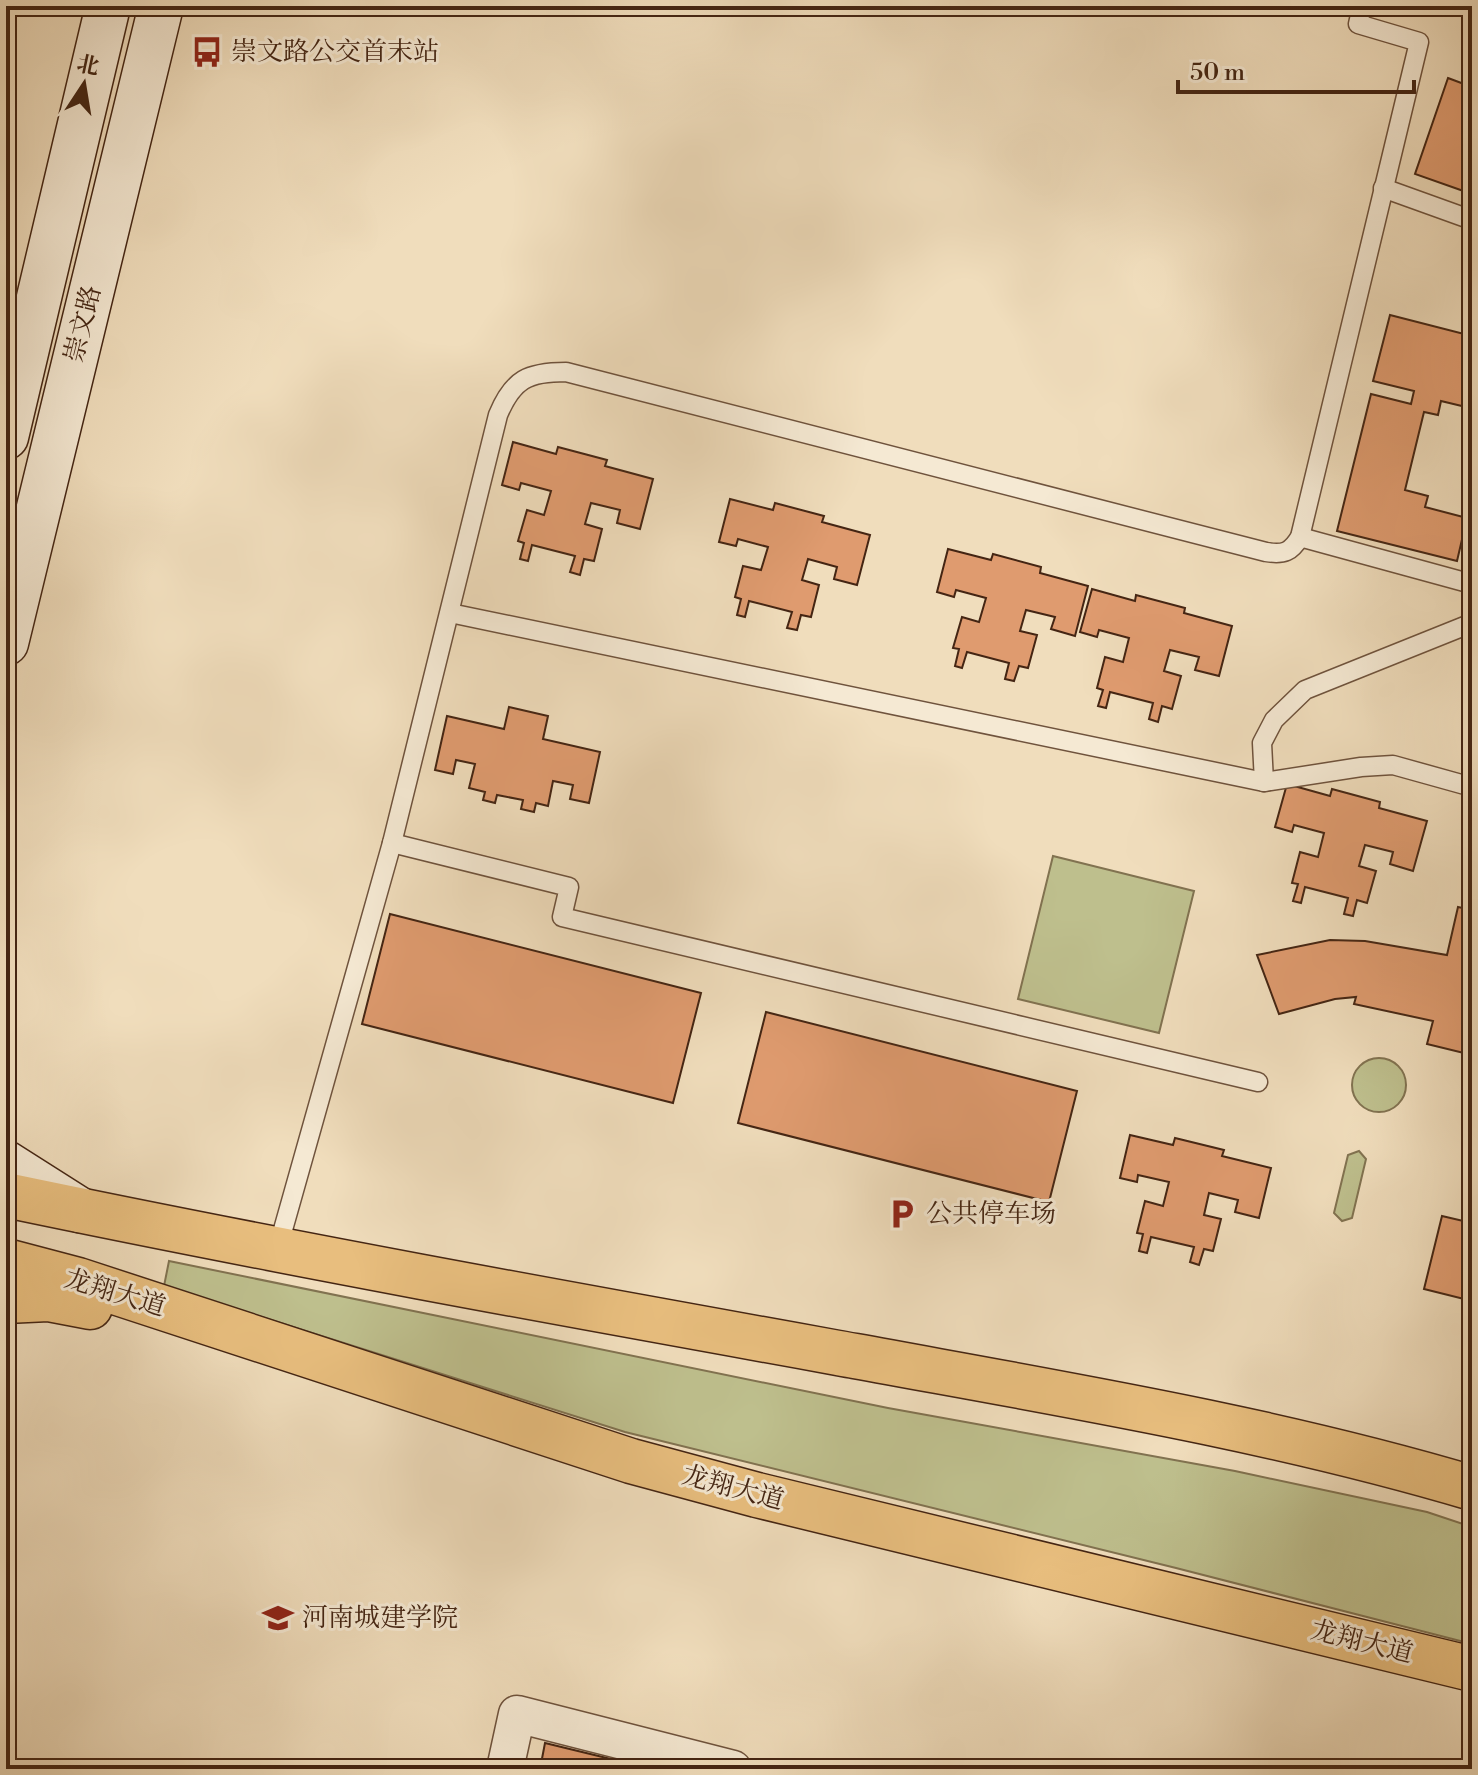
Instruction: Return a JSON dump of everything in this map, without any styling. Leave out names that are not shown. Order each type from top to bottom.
[{"type":"main road","name":"崇文路","points":[[6,437],[108,6]]},
{"type":"main road","name":"崇文路","points":[[6,643],[161,6]]},
{"type":"main road","points":[[6,1163],[82,1211]]},
{"type":"main road","points":[[6,1195],[277,1251],[1161,1412],[1331,1448],[1472,1488]]},
{"type":"main road","name":"龙翔大道","points":[[6,1261],[78,1280],[631,1461],[757,1495],[1472,1669]]},
{"type":"main road","points":[[6,1301],[48,1299],[171,1323],[318,1359]]},
{"type":"street","points":[[505,1769],[517,1714],[733,1769]]},
{"type":"lane","points":[[277,1251],[392,843],[498,415],[506,396],[516,384],[531,375],[566,372],[1266,552],[1280,554],[1292,550],[1300,537],[1419,42],[1358,24],[1362,6]]},
{"type":"lane","points":[[1383,188],[1472,220]]},
{"type":"lane","points":[[1300,537],[1472,584]]},
{"type":"lane","points":[[450,613],[1264,782],[1393,765],[1472,787]]},
{"type":"lane","points":[[1264,782],[1262,743],[1274,720],[1305,690],[1472,623]]},
{"type":"lane","points":[[392,843],[569,887],[562,917],[1258,1082]]},
{"type":"green space","points":[[1053,856],[1194,891],[1159,1033],[1018,999]]},
{"type":"green space","points":[[1379,1058],[1398,1066],[1406,1085],[1398,1104],[1379,1112],[1360,1104],[1352,1085],[1360,1066]]},
{"type":"green space","points":[[1359,1151],[1366,1159],[1352,1218],[1342,1221],[1334,1213],[1348,1155]]},
{"type":"green space","points":[[169,1261],[888,1408],[1235,1471],[1427,1512],[1472,1527],[1472,1644],[625,1432],[164,1286]]},
{"type":"building","points":[[1448,78],[1472,87],[1472,194],[1415,174]]},
{"type":"building","points":[[1390,315],[1472,336],[1472,398],[1469,397],[1466,407],[1441,401],[1438,415],[1424,412],[1405,490],[1428,496],[1425,507],[1467,518],[1457,561],[1337,531],[1371,394],[1411,404],[1414,391],[1373,381]]},
{"type":"building","points":[[513,442],[556,454],[558,447],[607,460],[605,466],[653,479],[640,529],[617,523],[620,510],[591,503],[585,524],[602,529],[594,561],[584,559],[580,575],[570,572],[575,556],[532,545],[528,561],[520,559],[524,543],[518,541],[527,510],[544,515],[551,491],[521,483],[519,490],[502,485]]},
{"type":"building","points":[[730,499],[773,510],[775,503],[824,516],[822,522],[870,535],[857,585],[834,579],[837,567],[808,559],[802,580],[819,585],[811,617],[801,615],[797,630],[787,628],[792,612],[749,601],[745,617],[737,615],[741,599],[735,597],[743,566],[761,570],[768,547],[738,539],[736,546],[719,542]]},
{"type":"building","points":[[948,549],[991,560],[993,554],[1041,567],[1040,573],[1088,586],[1075,636],[1051,629],[1055,617],[1026,610],[1020,631],[1037,635],[1028,668],[1019,666],[1014,681],[1005,679],[1009,663],[967,652],[962,668],[955,666],[959,649],[953,648],[962,617],[979,622],[986,598],[956,590],[954,597],[937,592]]},
{"type":"building","points":[[1092,589],[1135,601],[1136,595],[1185,608],[1184,613],[1232,626],[1219,676],[1195,670],[1199,657],[1170,650],[1164,671],[1181,676],[1172,709],[1162,706],[1158,722],[1149,719],[1153,703],[1110,692],[1106,708],[1098,706],[1103,690],[1097,688],[1105,657],[1123,662],[1129,638],[1099,630],[1097,637],[1080,632]]},
{"type":"building","points":[[509,707],[548,716],[543,739],[600,752],[589,803],[570,799],[573,785],[553,781],[548,806],[536,803],[534,812],[521,809],[523,800],[497,795],[495,803],[483,800],[485,792],[469,788],[475,764],[456,760],[453,774],[435,770],[447,716],[504,729]]},
{"type":"building","points":[[1287,784],[1330,796],[1332,789],[1380,802],[1379,808],[1427,821],[1413,871],[1390,864],[1393,852],[1365,845],[1359,866],[1376,871],[1367,903],[1357,900],[1353,916],[1344,914],[1348,898],[1305,887],[1301,903],[1293,901],[1298,884],[1292,883],[1300,852],[1318,857],[1324,833],[1294,825],[1292,832],[1275,827]]},
{"type":"building","points":[[1458,907],[1472,910],[1472,1055],[1427,1044],[1433,1021],[1354,1004],[1356,997],[1335,999],[1279,1014],[1257,955],[1330,940],[1365,941],[1447,955]]},
{"type":"building","points":[[390,914],[701,993],[673,1103],[362,1024]]},
{"type":"building","points":[[766,1012],[1077,1091],[1049,1202],[738,1123]]},
{"type":"building","points":[[1130,1135],[1173,1145],[1175,1138],[1224,1150],[1222,1156],[1271,1168],[1259,1218],[1235,1212],[1238,1200],[1209,1193],[1204,1215],[1221,1219],[1213,1251],[1204,1249],[1199,1265],[1190,1262],[1194,1247],[1151,1237],[1147,1253],[1139,1251],[1143,1234],[1137,1233],[1145,1201],[1163,1206],[1169,1182],[1138,1175],[1137,1182],[1120,1178]]},
{"type":"building","points":[[1442,1216],[1472,1223],[1472,1301],[1424,1289]]},
{"type":"building","points":[[545,1743],[652,1769],[540,1769]]},
{"type":"place","name":"崇文路公交首末站","points":[[207,52]]},
{"type":"place","name":"公共停车场","points":[[902,1214]]},
{"type":"place","name":"河南城建学院","points":[[278,1618]]}]
